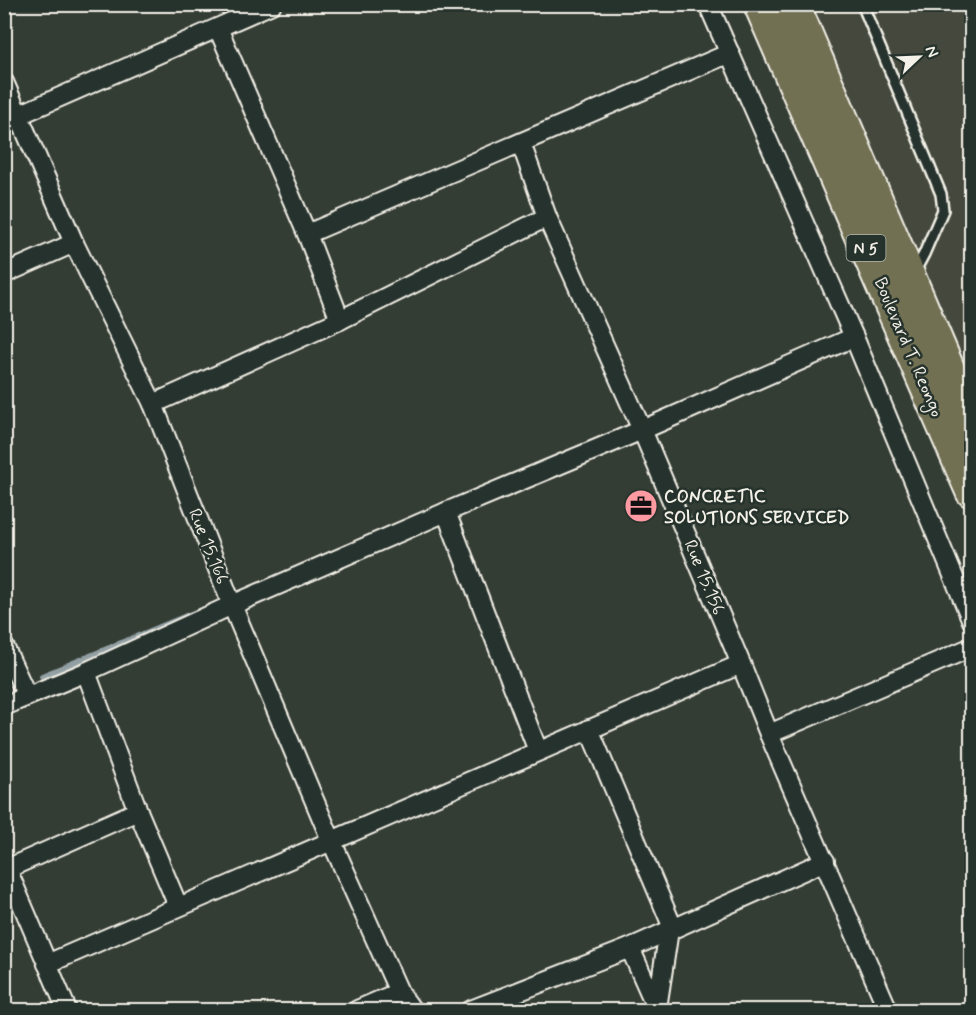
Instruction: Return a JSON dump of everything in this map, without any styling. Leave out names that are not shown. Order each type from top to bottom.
[{"type":"highway","name":"Boulevard T. Reongo","points":[[760,4],[972,491]]},
{"type":"highway","name":"N 5","points":[[793,4],[972,425]]},
{"type":"street","points":[[19,114],[272,4]]},
{"type":"street","points":[[708,4],[854,337],[972,621]]},
{"type":"street","points":[[218,27],[307,234],[340,320]]},
{"type":"street","points":[[307,234],[730,53]]},
{"type":"street","name":"Rue 15.166","points":[[4,82],[74,243],[153,404],[232,605],[331,840],[399,992],[412,1011]]},
{"type":"street","name":"Rue 15.156","points":[[521,143],[547,217],[642,430],[888,1011]]},
{"type":"street","points":[[153,404],[340,320],[547,217]]},
{"type":"street","points":[[4,274],[74,243]]},
{"type":"street","points":[[4,706],[86,672],[232,605],[446,512],[642,430],[854,337]]},
{"type":"street","points":[[446,512],[537,751]]},
{"type":"street","points":[[4,646],[27,696]]},
{"type":"street","points":[[769,734],[972,647]]},
{"type":"street","points":[[47,964],[741,664]]},
{"type":"street","points":[[86,672],[138,811],[178,906]]},
{"type":"street","points":[[589,729],[671,929],[657,1009]]},
{"type":"street","points":[[67,1011],[6,870],[138,811]]},
{"type":"street","points":[[471,1011],[630,948],[825,861]]},
{"type":"street","points":[[630,948],[657,1009]]},
{"type":"street","points":[[357,1011],[399,992]]},
{"type":"lane","points":[[862,4],[940,194],[943,210],[924,254],[910,278]]},
{"type":"shaded area","points":[[793,5],[971,5],[971,425]]},
{"type":"waterway","points":[[42,676],[196,612]]},
{"type":"place","name":"CONCRETIC SOLUTIONS SERVICED","points":[[641,506]]}]
